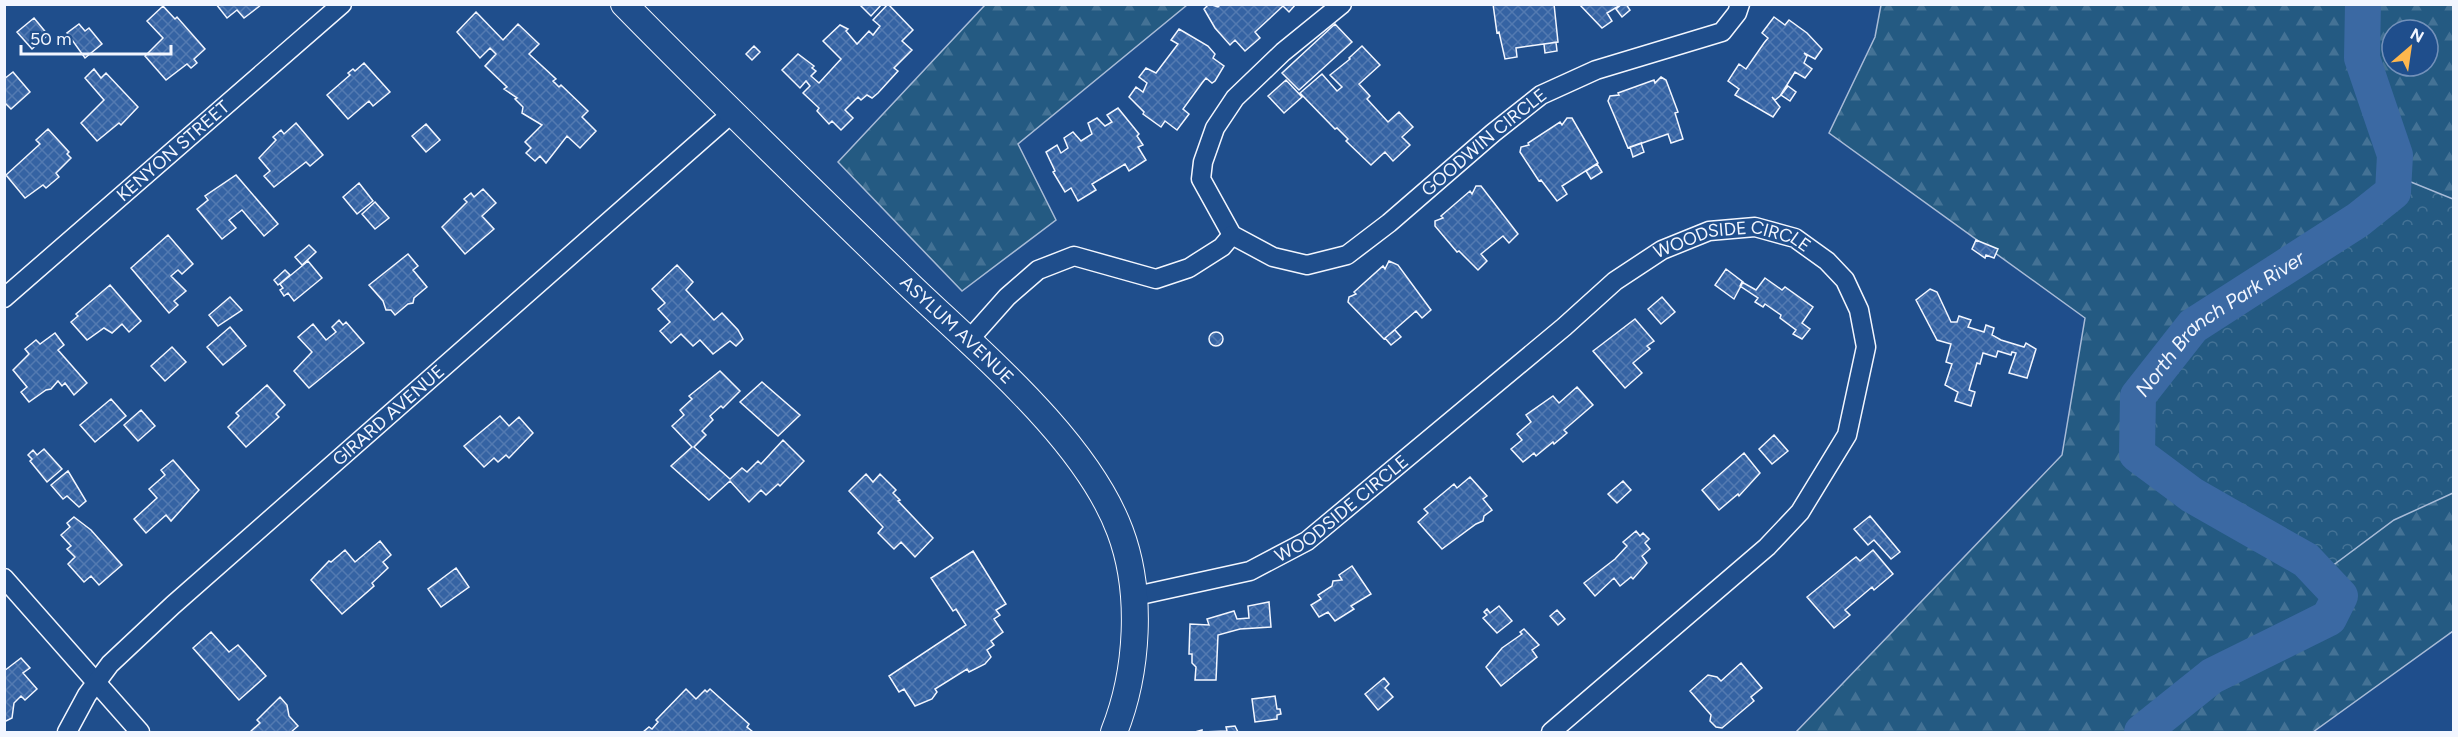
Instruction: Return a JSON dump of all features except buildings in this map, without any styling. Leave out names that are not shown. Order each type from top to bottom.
[{"type":"main road","name":"ASYLUM AVENUE","points":[[624,4],[731,114],[1040,411],[1095,479],[1120,531],[1136,596],[1130,678],[1114,732]]},
{"type":"street","name":"KENYON STREET","points":[[4,298],[342,4]]},
{"type":"street","points":[[967,342],[1007,297],[1038,270],[1074,256],[1156,279],[1189,268],[1222,247],[1232,235],[1201,179],[1203,162],[1215,128],[1234,98],[1283,52],[1341,4]]},
{"type":"street","name":"GOODWIN CIRCLE","points":[[1232,235],[1273,257],[1306,265],[1347,255],[1389,223],[1493,133],[1541,95],[1596,70],[1722,32],[1737,14],[1740,4]]},
{"type":"street","name":"GIRARD AVENUE","points":[[67,732],[96,682],[110,664],[173,605],[731,114]]},
{"type":"street","name":"WOODSIDE CIRCLE","points":[[1136,596],[1250,571],[1307,541],[1564,327],[1615,281],[1662,250],[1709,231],[1755,227],[1795,238],[1827,261],[1845,280],[1859,310],[1866,347],[1847,435],[1800,512],[1767,547],[1551,732]]},
{"type":"street","points":[[4,578],[140,732]]},
{"type":"green space","points":[[985,5],[1187,5],[1018,144],[1056,220],[962,291],[838,162]]},
{"type":"green space","points":[[1881,5],[2453,5],[2453,631],[2313,732],[1796,732],[2062,455],[2085,318],[1829,133],[1875,37]]},
{"type":"green space","points":[[2401,178],[2453,199],[2453,493],[2394,520],[2320,575],[2252,519],[2184,488],[2161,473],[2141,447],[2131,415],[2138,393],[2150,370],[2184,333],[2377,211],[2393,193]]},
{"type":"waterway","name":"North Branch Park River","points":[[2142,732],[2212,676],[2329,618],[2340,596],[2306,560],[2192,495],[2137,454],[2138,396],[2193,326],[2358,220],[2393,192],[2395,155],[2362,58],[2363,4]]}]
